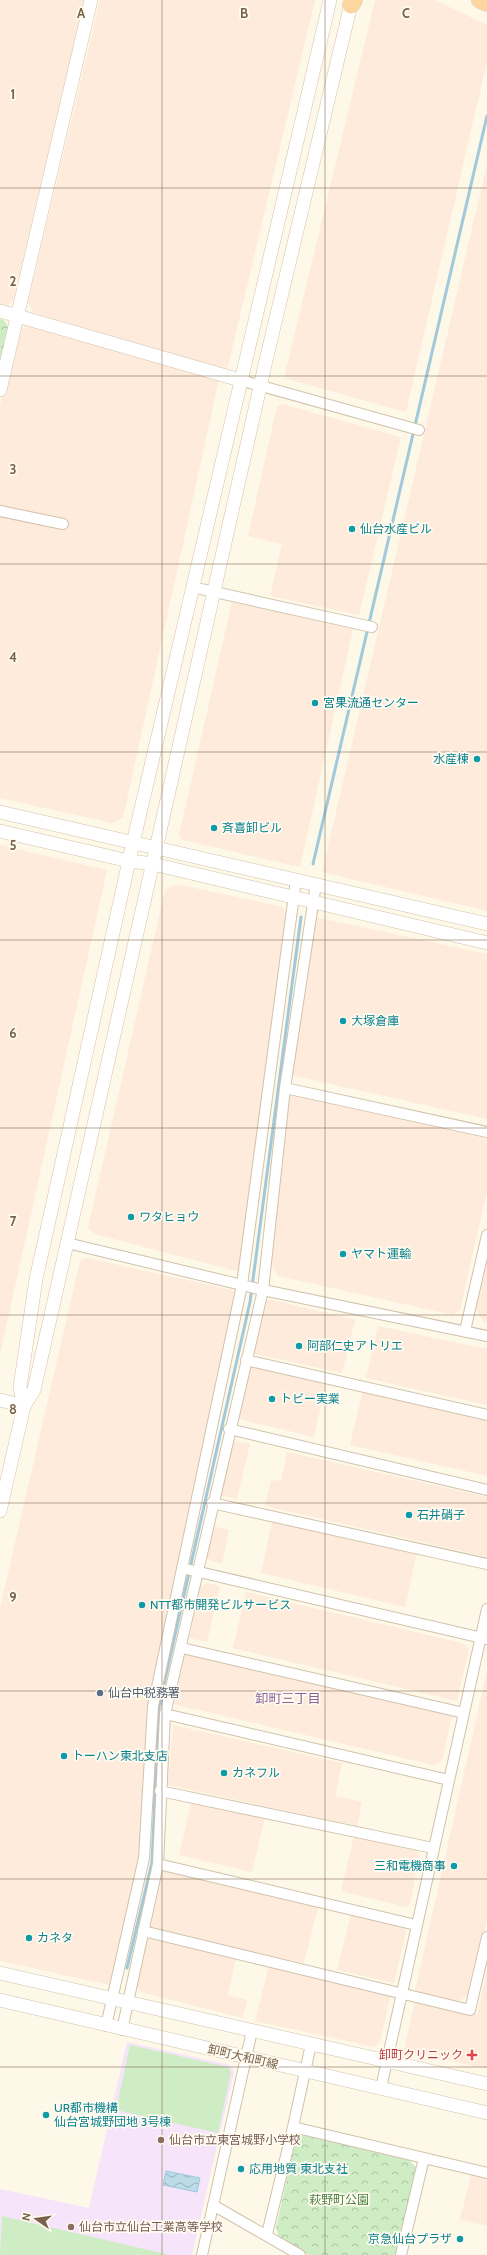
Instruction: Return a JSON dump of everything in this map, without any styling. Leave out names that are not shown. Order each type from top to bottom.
[{"type":"highway","points":[[480,0],[487,3]]},
{"type":"street","points":[[0,390],[91,0]]},
{"type":"street","points":[[24,1406],[20,1387],[36,1279],[133,843],[330,0]]},
{"type":"street","points":[[0,1511],[24,1406],[34,1390],[261,385],[352,2]]},
{"type":"street","points":[[0,311],[414,428]]},
{"type":"street","points":[[0,511],[62,524]]},
{"type":"street","points":[[192,587],[372,627]]},
{"type":"street","points":[[0,812],[487,924]]},
{"type":"street","points":[[0,831],[129,861],[153,864],[487,942]]},
{"type":"street","points":[[106,2026],[144,1858],[153,1706],[243,1285],[296,880]]},
{"type":"street","points":[[122,2030],[158,1864],[160,1790],[165,1714],[182,1648],[212,1503],[246,1360],[260,1289],[285,1088],[316,884]]},
{"type":"street","points":[[285,1088],[487,1132]]},
{"type":"street","points":[[465,1331],[487,1235]]},
{"type":"street","points":[[67,1243],[260,1289],[487,1336]]},
{"type":"street","points":[[246,1360],[487,1415]]},
{"type":"street","points":[[0,1400],[24,1406]]},
{"type":"street","points":[[229,1429],[487,1490]]},
{"type":"street","points":[[212,1503],[487,1564]]},
{"type":"street","points":[[182,1568],[484,1639]]},
{"type":"street","points":[[381,2088],[433,1848],[464,1713],[484,1639],[487,1609]]},
{"type":"street","points":[[182,1648],[464,1713]]},
{"type":"street","points":[[165,1714],[449,1780]]},
{"type":"street","points":[[160,1790],[433,1848]]},
{"type":"street","points":[[158,1864],[416,1925]]},
{"type":"street","points":[[144,1932],[401,1992],[470,2010],[487,1937]]},
{"type":"street","points":[[0,1973],[487,2084]]},
{"type":"street","name":"卸町大和町線","points":[[0,2000],[122,2030],[305,2070],[487,2113]]},
{"type":"street","points":[[202,2255],[252,2031]]},
{"type":"street","points":[[267,2234],[311,2044]]},
{"type":"street","points":[[293,2127],[487,2173]]},
{"type":"street","points":[[401,2255],[424,2158]]},
{"type":"street","points":[[213,2205],[267,2234],[300,2255]]},
{"type":"shaded area","points":[[0,0],[85,0],[13,300],[6,307],[0,305]]},
{"type":"shaded area","points":[[100,0],[315,0],[227,370],[34,313],[28,302]]},
{"type":"shaded area","points":[[375,0],[435,0],[487,25],[487,61],[406,412],[284,378]]},
{"type":"shaded area","points":[[487,164],[487,911],[322,872]]},
{"type":"shaded area","points":[[27,324],[219,379],[123,818],[112,823],[0,798],[0,405],[17,333]]},
{"type":"shaded area","points":[[282,404],[401,437],[359,615],[270,596],[282,544],[248,536],[277,406]]},
{"type":"shaded area","points":[[232,602],[353,629],[300,867],[183,840],[179,835]]},
{"type":"shaded area","points":[[0,845],[107,870],[0,1354]]},
{"type":"shaded area","points":[[176,884],[283,907],[286,915],[243,1264],[236,1271],[95,1234],[88,1228],[165,890]]},
{"type":"shaded area","points":[[315,917],[487,954],[487,1119],[291,1075]]},
{"type":"shaded area","points":[[293,1093],[487,1136],[487,1192],[460,1309],[453,1315],[278,1276],[271,1264],[290,1098]]},
{"type":"shaded area","points":[[87,1258],[232,1290],[237,1297],[147,1706],[140,1857],[110,1985],[0,1961],[0,1608],[80,1261]]},
{"type":"shaded area","points":[[487,1260],[487,1323],[484,1322],[475,1309]]},
{"type":"shaded area","points":[[269,1299],[355,1320],[342,1373],[251,1353],[262,1305]]},
{"type":"shaded area","points":[[378,1326],[487,1349],[487,1405],[366,1378]]},
{"type":"shaded area","points":[[248,1365],[326,1382],[314,1437],[240,1419],[238,1415]]},
{"type":"shaded area","points":[[363,1390],[487,1418],[487,1476],[350,1445]]},
{"type":"shaded area","points":[[235,1441],[250,1444],[237,1499],[219,1495],[231,1445]]},
{"type":"shaded area","points":[[287,1452],[487,1497],[487,1557],[265,1506],[271,1480],[281,1481]]},
{"type":"shaded area","points":[[273,1518],[417,1552],[405,1607],[261,1573]]},
{"type":"shaded area","points":[[213,1526],[229,1530],[222,1564],[209,1560],[206,1557]]},
{"type":"shaded area","points":[[207,1583],[220,1586],[207,1642],[189,1638],[201,1587]]},
{"type":"shaded area","points":[[246,1592],[462,1643],[469,1649],[457,1701],[233,1648]]},
{"type":"shaded area","points":[[185,1651],[453,1713],[442,1760],[434,1765],[173,1704]]},
{"type":"shaded area","points":[[487,1671],[487,1920],[471,1992],[460,2001],[415,1991]]},
{"type":"shaded area","points":[[173,1725],[342,1763],[335,1796],[362,1802],[357,1826],[168,1785]]},
{"type":"shaded area","points":[[192,1800],[265,1817],[252,1872],[179,1855]]},
{"type":"shaded area","points":[[354,1836],[415,1850],[420,1854],[410,1904],[406,1907],[341,1891]]},
{"type":"shaded area","points":[[163,1871],[318,1907],[304,1963],[150,1930]]},
{"type":"shaded area","points":[[351,1914],[401,1924],[406,1932],[394,1983],[337,1970]]},
{"type":"shaded area","points":[[147,1939],[236,1958],[228,1995],[247,2000],[243,2018],[141,1992],[137,1986]]},
{"type":"shaded area","points":[[269,1966],[391,1993],[380,2042],[374,2047],[255,2021]]},
{"type":"shaded area","points":[[487,1970],[487,2069],[404,2050],[415,2001],[477,2015]]},
{"type":"shaded area","name":"仙台市立東宮城野小学校","points":[[127,2042],[230,2065],[234,2072],[192,2255],[0,2255],[0,2189],[89,2208]]},
{"type":"shaded area","points":[[471,2175],[487,2179],[487,2226],[460,2220]]},
{"type":"green space","points":[[0,319],[4,320],[9,328],[0,365]]},
{"type":"green space","points":[[130,2045],[228,2067],[231,2072],[218,2133],[116,2110]]},
{"type":"green space","name":"萩野町公園","points":[[302,2135],[407,2158],[416,2167],[396,2255],[309,2255],[279,2237],[276,2228],[295,2142]]},
{"type":"green space","points":[[2,2216],[166,2254],[166,2255],[0,2255]]},
{"type":"water","points":[[166,2171],[200,2178],[197,2192],[163,2185]]},
{"type":"waterway","points":[[313,864],[487,116]]},
{"type":"waterway","points":[[127,1968],[152,1862],[159,1706],[250,1302],[301,917]]},
{"type":"place","name":"仙台水産ビル","points":[[352,529]]},
{"type":"place","name":"宮果流通センター","points":[[315,703]]},
{"type":"place","name":"水産棟","points":[[477,759]]},
{"type":"place","name":"斉喜卸ビル","points":[[214,828]]},
{"type":"place","name":"大塚倉庫","points":[[343,1021]]},
{"type":"place","name":"ワタヒョウ","points":[[131,1217]]},
{"type":"place","name":"ヤマト運輸","points":[[343,1254]]},
{"type":"place","name":"阿部仁史アトリエ","points":[[299,1346]]},
{"type":"place","name":"トビー実業","points":[[272,1399]]},
{"type":"place","name":"石井硝子","points":[[409,1515]]},
{"type":"place","name":"NTT都市開発ビルサービス","points":[[142,1605]]},
{"type":"place","name":"仙台中税務署","points":[[100,1693]]},
{"type":"place","name":"トーハン東北支店","points":[[64,1756]]},
{"type":"place","name":"カネフル","points":[[224,1773]]},
{"type":"place","name":"三和電機商事","points":[[454,1866]]},
{"type":"place","name":"カネタ","points":[[29,1938]]},
{"type":"place","name":"卸町クリニック","points":[[472,2055]]},
{"type":"place","name":"UR都市機構 仙台宮城野団地 3号棟","points":[[46,2115]]},
{"type":"place","name":"仙台市立東宮城野小学校","points":[[161,2140]]},
{"type":"place","name":"応用地質 東北支社","points":[[241,2169]]},
{"type":"place","name":"仙台市立仙台工業高等学校","points":[[71,2227]]},
{"type":"place","name":"京急仙台プラザ","points":[[460,2239]]},
{"type":"district","name":"卸町三丁目","points":[[288,1698]]}]
